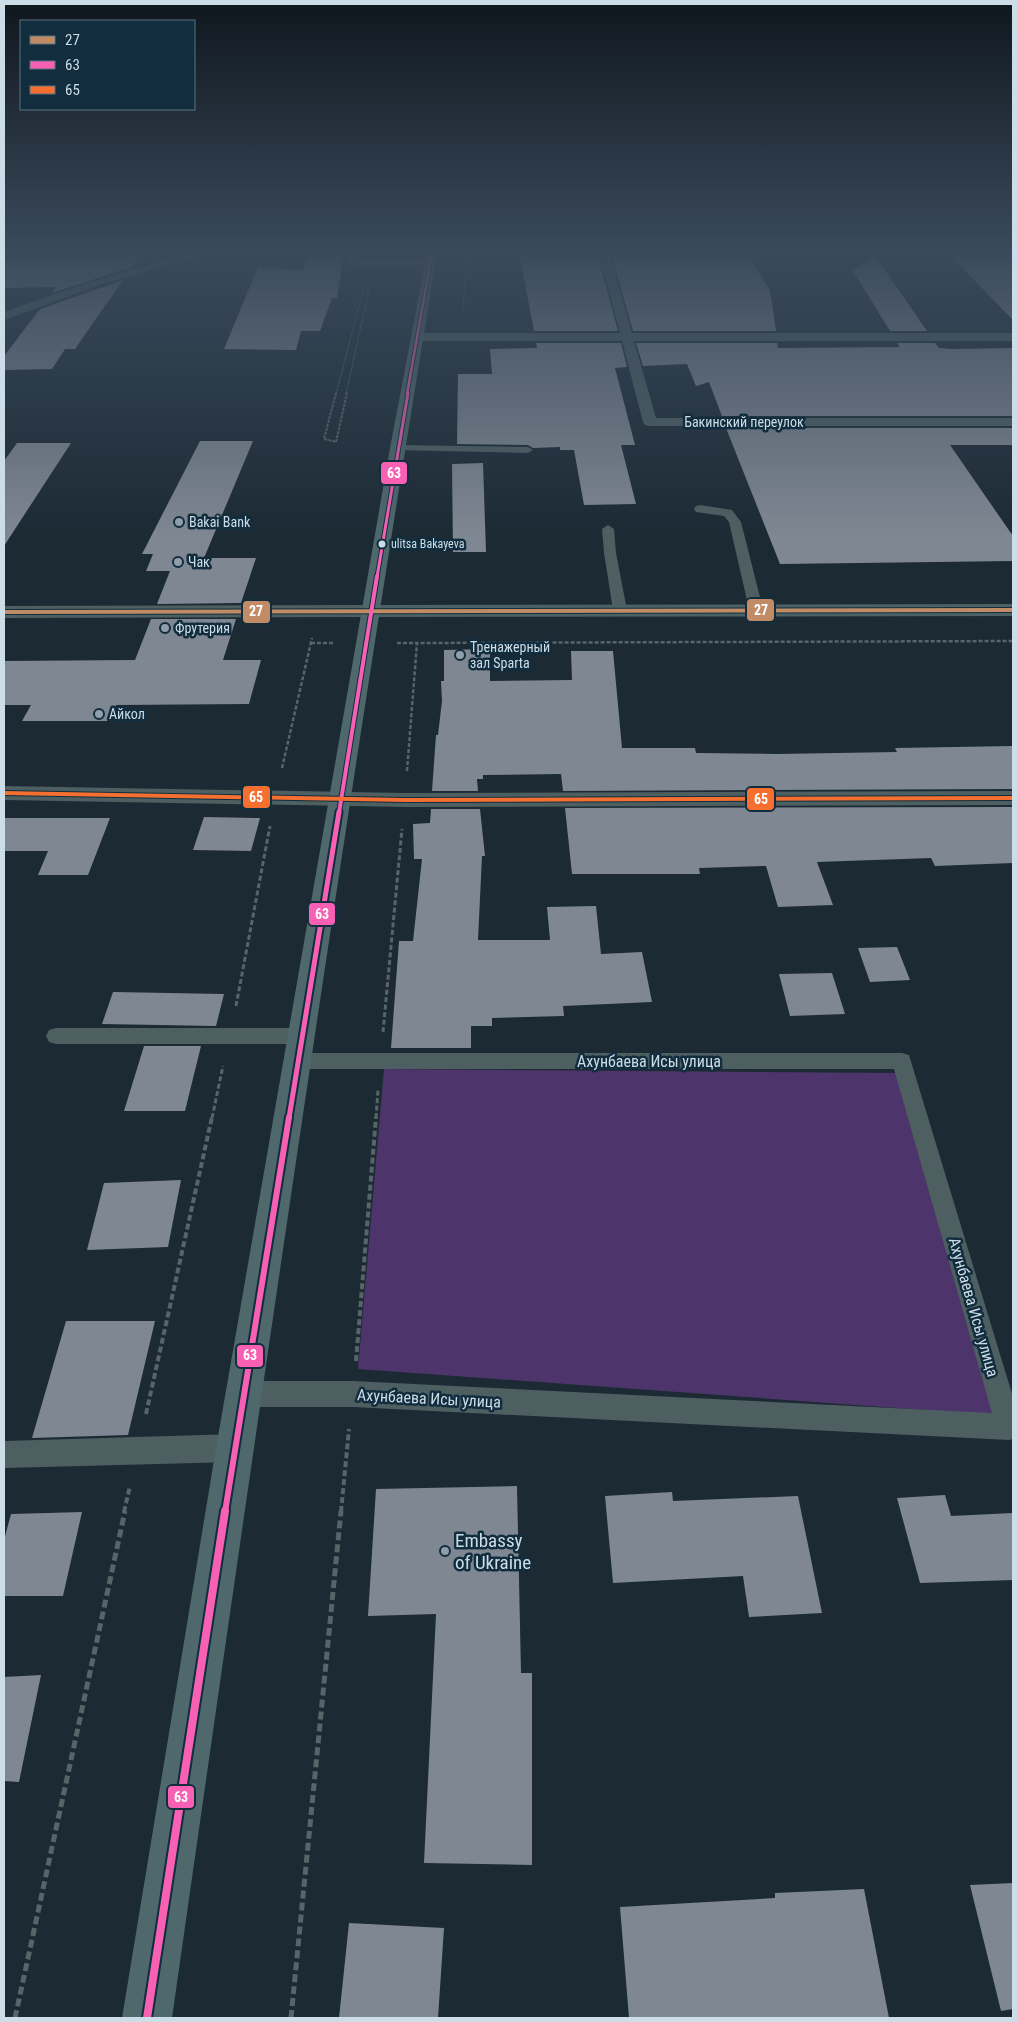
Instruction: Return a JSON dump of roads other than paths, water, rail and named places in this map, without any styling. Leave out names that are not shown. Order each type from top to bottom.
[{"type":"main road","points":[[147,2018],[235,1448],[415,347]]},
{"type":"main road","points":[[372,611],[1013,610]]},
{"type":"street","name":"Бакинский переулок","points":[[630,347],[650,422],[1013,422]]},
{"type":"street","points":[[4,612],[372,611]]},
{"type":"street","points":[[4,793],[405,800],[1013,798]]},
{"type":"lane","points":[[398,448],[528,450]]},
{"type":"lane","points":[[700,509],[728,513],[735,522],[756,609]]},
{"type":"lane","points":[[608,529],[610,553],[620,610]]},
{"type":"lane","name":"Ахунбаева Исы улица","points":[[56,1036],[230,1036],[380,1061],[902,1061],[1008,1427],[353,1394],[244,1394]]},
{"type":"lane","points":[[4,1455],[235,1448]]},
{"type":"place","name":"Bakai Bank","points":[[179,522]]},
{"type":"place","name":"ulitsa Bakayeva","points":[[382,544]]},
{"type":"place","name":"Чак","points":[[178,562]]},
{"type":"place","name":"Фрутерия","points":[[165,628]]},
{"type":"place","name":"Тренажерный зал Sparta","points":[[460,655]]},
{"type":"place","name":"Айкол","points":[[99,714]]},
{"type":"place","name":"Embassy of Ukraine","points":[[445,1551]]}]
